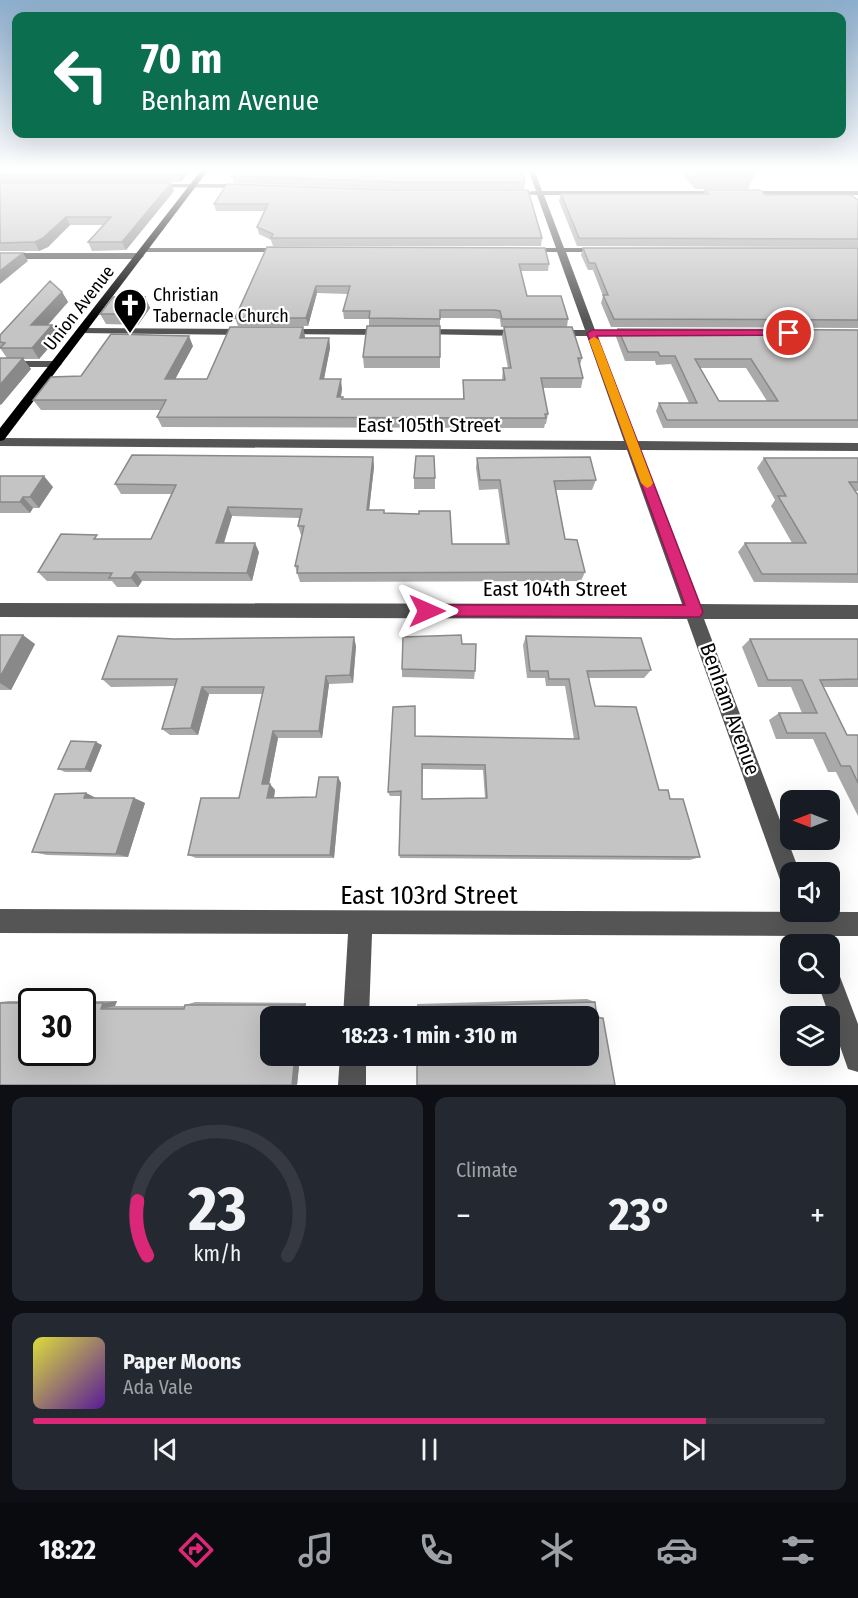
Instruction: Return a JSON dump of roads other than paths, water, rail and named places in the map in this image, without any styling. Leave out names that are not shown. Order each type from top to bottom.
[{"type":"main road","name":"Union Avenue","points":[[0,440],[168,220]]},
{"type":"street","name":"Benham Avenue","points":[[550,220],[785,862]]},
{"type":"street","points":[[0,256],[299,250]]},
{"type":"street","points":[[511,250],[609,250]]},
{"type":"street","points":[[82,331],[254,332]]},
{"type":"street","points":[[266,332],[396,332]]},
{"type":"street","points":[[408,332],[654,333]]},
{"type":"street","points":[[0,364],[57,364]]},
{"type":"street","name":"East 105th Street","points":[[0,440],[858,447]]},
{"type":"street","name":"East 104th Street","points":[[0,610],[858,612]]},
{"type":"street","name":"East 103rd Street","points":[[0,921],[808,927],[858,924]]},
{"type":"street","points":[[357,1006],[361,924]]},
{"type":"street","points":[[834,994],[858,1059]]},
{"type":"street","points":[[352,1085],[353,1066]]},
{"type":"place","name":"Christian Tabernacle Church","points":[[130,334]]}]
